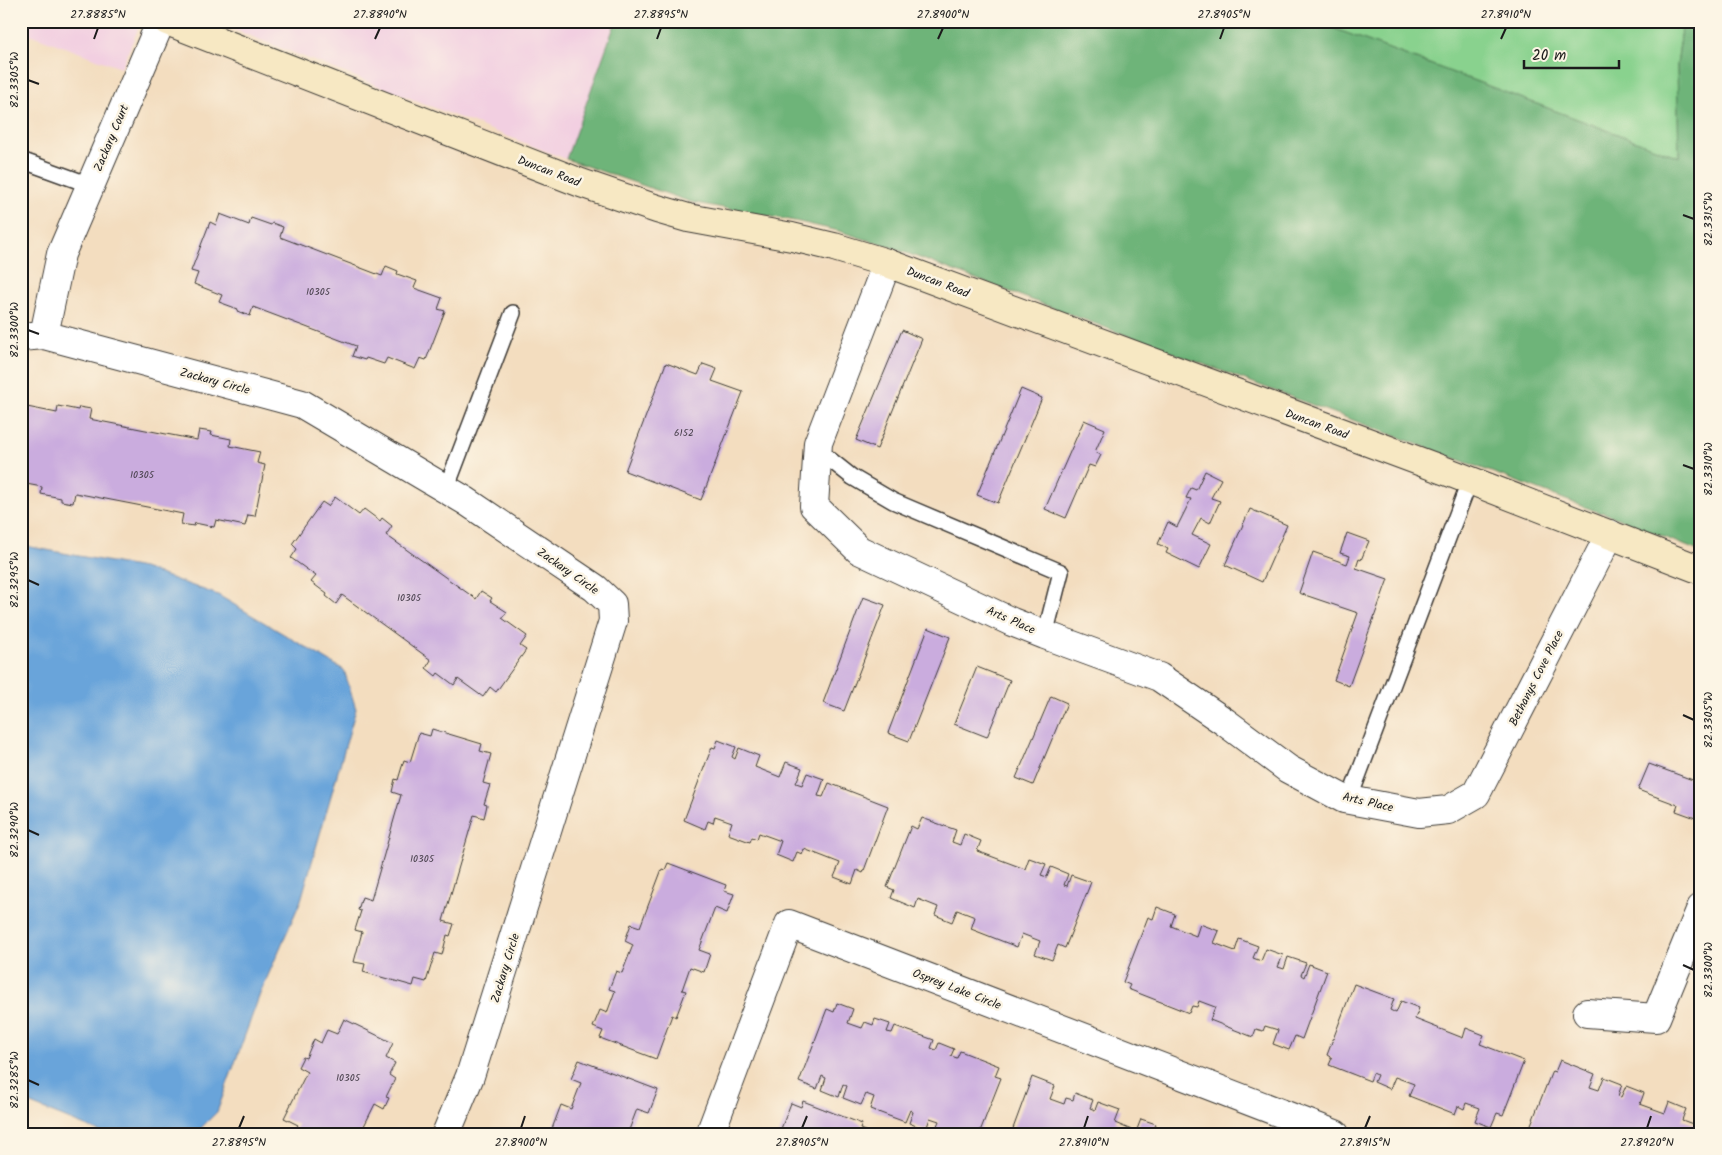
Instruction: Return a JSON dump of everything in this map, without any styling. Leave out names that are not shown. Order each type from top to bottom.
[{"type":"street","name":"Zackary Court","points":[[61,254],[161,21]]},
{"type":"street","name":"Duncan Road","points":[[167,21],[581,183],[657,209],[688,218],[792,237],[888,263],[1470,480],[1701,570]]},
{"type":"street","name":"Zackary Circle","points":[[61,254],[33,336],[302,404],[466,501],[595,588],[612,604],[614,621],[470,1076],[446,1134]]},
{"type":"street","name":"Arts Place","points":[[888,263],[818,443],[814,506],[859,550],[1045,636],[1159,677],[1225,722],[1288,769],[1344,799],[1419,813],[1448,810]]},
{"type":"street","name":"Bethanys Cove Place","points":[[1448,810],[1476,794],[1610,534]]},
{"type":"street","points":[[1587,1013],[1656,1018],[1701,908]]},
{"type":"street","name":"Osprey Lake Circle","points":[[710,1134],[789,924],[1334,1134]]},
{"type":"lane","points":[[21,160],[90,186]]},
{"type":"lane","points":[[446,489],[513,313]]},
{"type":"lane","points":[[818,450],[852,477],[893,501],[1061,572],[1045,636]]},
{"type":"lane","points":[[1349,800],[1470,480]]},
{"type":"shaded area","points":[[21,21],[124,21],[139,27],[121,68],[21,31]]},
{"type":"shaded area","points":[[212,21],[616,21],[566,159]]},
{"type":"green space","points":[[616,21],[1314,21],[1679,157],[1677,65],[1683,21],[1701,21],[1701,552],[1602,512],[893,248],[839,231],[691,202],[566,159]]},
{"type":"green space","points":[[1314,21],[1683,21],[1677,65],[1679,157]]},
{"type":"water","points":[[21,543],[31,547],[143,568],[218,595],[344,670],[356,709],[301,900],[260,994],[217,1112],[195,1134],[105,1134],[21,1100]]},
{"type":"building","points":[[220,214],[249,225],[251,218],[283,227],[280,237],[382,276],[386,266],[398,271],[397,274],[417,281],[414,288],[442,298],[438,309],[445,311],[426,360],[420,358],[415,369],[387,358],[384,364],[366,358],[365,360],[352,356],[356,346],[253,307],[250,316],[219,302],[222,295],[194,284],[198,273],[191,271],[210,222],[216,225]]},
{"type":"building","points":[[902,330],[922,339],[877,449],[856,440]]},
{"type":"building","points":[[666,363],[698,375],[703,364],[717,369],[712,381],[743,392],[701,500],[625,471]]},
{"type":"building","points":[[1021,389],[1042,398],[998,503],[977,495]]},
{"type":"building","points":[[58,406],[78,410],[79,407],[91,409],[89,419],[197,440],[199,430],[212,432],[211,435],[231,439],[230,446],[260,452],[257,463],[265,465],[255,516],[248,515],[245,526],[216,520],[214,527],[195,523],[194,526],[181,524],[183,514],[75,493],[73,503],[61,501],[61,498],[41,494],[42,487],[21,483],[21,418],[25,418],[27,407],[57,413]]},
{"type":"building","points":[[1084,420],[1105,429],[1095,452],[1101,455],[1095,467],[1089,465],[1066,518],[1045,509]]},
{"type":"building","points":[[1205,471],[1221,479],[1211,498],[1220,501],[1210,523],[1201,518],[1192,535],[1211,544],[1199,569],[1166,553],[1168,549],[1158,544],[1168,522],[1177,527],[1191,499],[1186,498],[1191,488],[1196,490]]},
{"type":"building","points":[[335,497],[359,515],[364,509],[380,521],[382,518],[392,526],[386,535],[476,599],[481,591],[492,598],[490,601],[507,612],[502,618],[527,636],[520,646],[526,650],[496,692],[490,687],[483,697],[458,679],[454,685],[438,673],[436,676],[426,668],[431,660],[342,595],[336,604],[326,596],[327,594],[311,582],[316,576],[291,558],[297,549],[292,544],[322,502],[328,506]]},
{"type":"building","points":[[1250,509],[1287,525],[1262,582],[1225,565]]},
{"type":"building","points":[[1347,533],[1369,541],[1356,568],[1388,579],[1349,686],[1334,680],[1358,613],[1299,593],[1313,552],[1347,564],[1350,556],[1340,553]]},
{"type":"building","points":[[863,597],[885,605],[844,711],[823,703]]},
{"type":"building","points":[[928,628],[950,637],[909,741],[888,733]]},
{"type":"building","points":[[977,667],[1010,680],[987,737],[954,724]]},
{"type":"building","points":[[1051,696],[1067,703],[1033,785],[1016,778]]},
{"type":"building","points":[[432,729],[482,744],[480,751],[491,754],[483,783],[490,785],[484,804],[487,805],[484,818],[474,815],[443,921],[454,924],[450,936],[447,935],[442,955],[435,953],[426,982],[415,979],[413,986],[363,972],[365,964],[354,962],[362,932],[355,930],[361,911],[358,910],[362,897],[371,900],[401,795],[392,792],[395,779],[398,780],[404,760],[410,762],[419,733],[430,736]]},
{"type":"building","points":[[718,740],[736,747],[732,757],[735,759],[739,748],[759,756],[755,767],[780,777],[786,762],[802,768],[796,783],[802,785],[807,773],[824,779],[818,796],[823,797],[829,783],[888,806],[863,873],[857,870],[852,884],[834,877],[840,863],[804,849],[802,854],[797,852],[793,862],[776,855],[781,841],[759,833],[757,839],[752,837],[750,842],[728,834],[732,822],[715,816],[713,823],[708,821],[705,829],[684,820],[712,747],[715,748]]},
{"type":"building","points":[[1649,764],[1701,783],[1701,820],[1676,811],[1678,805],[1638,790]]},
{"type":"building","points":[[922,818],[956,830],[952,842],[960,845],[964,834],[981,841],[977,851],[1025,869],[1029,858],[1046,864],[1041,875],[1047,877],[1051,867],[1068,874],[1064,885],[1067,886],[1071,875],[1091,882],[1065,948],[1058,945],[1052,960],[1035,954],[1040,941],[1022,934],[1017,947],[971,929],[975,917],[957,910],[952,922],[935,915],[938,907],[918,899],[915,908],[891,898],[894,890],[887,887],[911,826],[917,829]]},
{"type":"building","points":[[668,863],[726,885],[724,891],[734,894],[727,913],[715,908],[699,950],[710,954],[704,972],[690,967],[682,990],[686,991],[676,1017],[672,1015],[656,1059],[600,1038],[603,1031],[593,1027],[600,1010],[607,1013],[615,991],[609,989],[616,971],[622,973],[633,945],[625,941],[631,924],[640,927],[662,869],[665,870]]},
{"type":"building","points":[[1157,907],[1175,914],[1171,926],[1196,936],[1200,924],[1219,931],[1214,943],[1235,951],[1239,939],[1258,946],[1253,958],[1261,961],[1266,949],[1283,955],[1278,967],[1284,969],[1288,957],[1306,963],[1301,975],[1304,977],[1309,964],[1327,971],[1302,1039],[1295,1036],[1289,1050],[1273,1044],[1278,1030],[1265,1026],[1263,1031],[1256,1029],[1253,1037],[1210,1020],[1215,1007],[1199,1001],[1197,1007],[1192,1006],[1189,1013],[1128,989],[1130,985],[1123,982],[1148,917],[1153,919]]},
{"type":"building","points":[[1354,984],[1394,999],[1390,1010],[1396,1013],[1401,1001],[1419,1008],[1415,1019],[1463,1038],[1466,1028],[1484,1035],[1480,1044],[1524,1061],[1503,1115],[1497,1113],[1491,1127],[1475,1121],[1480,1108],[1466,1103],[1464,1109],[1458,1106],[1455,1114],[1409,1096],[1414,1084],[1395,1077],[1390,1089],[1374,1082],[1377,1075],[1373,1073],[1370,1081],[1329,1065],[1332,1058],[1327,1055]]},
{"type":"building","points":[[837,1003],[853,1009],[848,1023],[862,1028],[865,1022],[873,1025],[875,1019],[890,1024],[887,1032],[892,1033],[895,1026],[934,1040],[931,1048],[936,1050],[939,1043],[954,1049],[951,1056],[957,1058],[960,1051],[999,1066],[995,1076],[1001,1078],[979,1134],[934,1133],[939,1121],[930,1118],[926,1130],[909,1123],[913,1112],[910,1110],[905,1122],[870,1109],[874,1097],[866,1094],[861,1105],[843,1098],[847,1086],[843,1084],[839,1097],[822,1090],[826,1078],[822,1076],[817,1089],[799,1082],[827,1009],[834,1012]]},
{"type":"building","points":[[344,1019],[393,1043],[386,1058],[395,1063],[389,1075],[395,1079],[386,1097],[389,1098],[384,1109],[375,1104],[360,1134],[293,1134],[298,1125],[284,1118],[307,1072],[298,1067],[303,1057],[306,1058],[314,1039],[321,1043],[327,1030],[337,1034]]},
{"type":"building","points":[[579,1060],[658,1090],[649,1113],[637,1109],[629,1130],[639,1134],[550,1134],[561,1105],[571,1109],[581,1083],[571,1079]]},
{"type":"building","points":[[1560,1060],[1595,1074],[1590,1087],[1599,1090],[1604,1077],[1622,1084],[1618,1096],[1621,1097],[1626,1086],[1644,1093],[1640,1104],[1665,1113],[1669,1102],[1686,1109],[1682,1120],[1701,1127],[1701,1134],[1532,1134],[1528,1132],[1552,1071],[1555,1072]]},
{"type":"building","points":[[1032,1077],[1055,1086],[1050,1099],[1064,1104],[1066,1098],[1073,1100],[1075,1093],[1093,1100],[1090,1108],[1095,1110],[1098,1102],[1120,1110],[1115,1123],[1136,1132],[1141,1119],[1156,1124],[1152,1134],[1011,1134]]},
{"type":"building","points":[[803,1101],[862,1124],[860,1129],[872,1134],[779,1134],[791,1103],[801,1107]]},
{"type":"building","points":[[1162,1127],[1179,1134],[1160,1134]]}]
